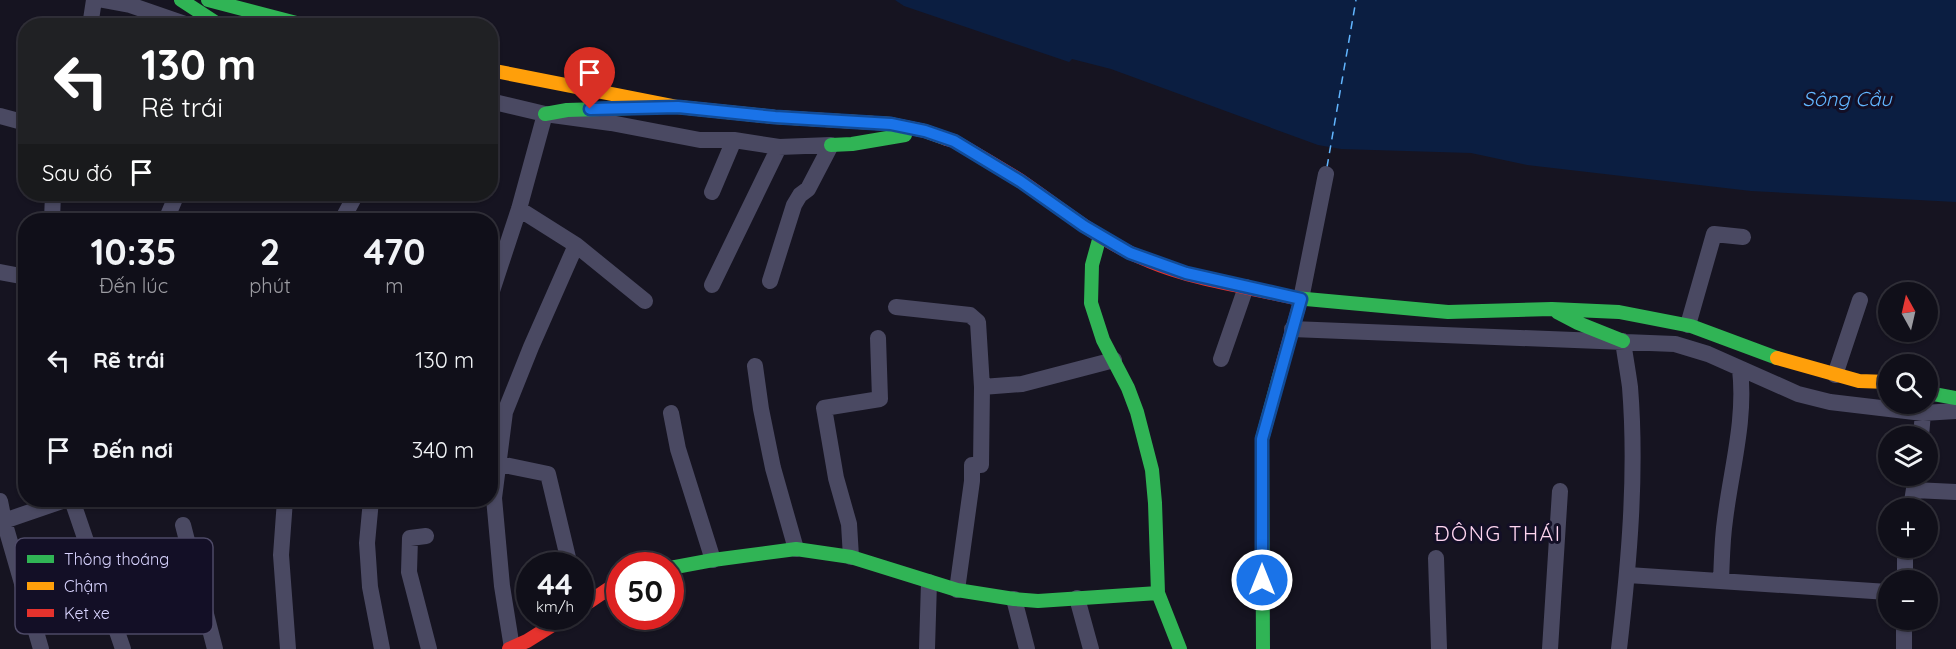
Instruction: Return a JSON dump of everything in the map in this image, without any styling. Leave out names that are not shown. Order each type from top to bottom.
[{"type":"main road","points":[[181,0],[209,18]]},
{"type":"main road","points":[[208,0],[277,18]]},
{"type":"main road","points":[[498,72],[678,107],[775,117],[891,124],[925,131],[954,141],[1130,253],[1186,273],[1246,287],[1301,299],[1448,312],[1552,309],[1619,312],[1688,325],[1834,375],[1859,381],[1878,382]]},
{"type":"main road","points":[[545,114],[567,110],[678,107]]},
{"type":"main road","points":[[831,145],[852,144],[925,131]]},
{"type":"main road","points":[[1100,236],[1092,265],[1091,303],[1103,340],[1128,388],[1137,412],[1152,470],[1158,593],[1180,649]]},
{"type":"main road","points":[[1263,649],[1262,439],[1301,299]]},
{"type":"main road","points":[[1552,309],[1578,323],[1623,341]]},
{"type":"main road","points":[[1938,383],[1950,384]]},
{"type":"main road","points":[[1938,395],[1956,398]]},
{"type":"main road","points":[[684,565],[796,549],[851,557],[957,590],[1014,599],[1038,601],[1158,593]]},
{"type":"main road","points":[[511,648],[545,630]]},
{"type":"street","points":[[91,18],[94,0]]},
{"type":"street","points":[[103,0],[130,5],[168,18]]},
{"type":"street","points":[[498,103],[545,114],[611,123],[699,140],[734,140],[779,147],[831,145],[808,189],[797,200],[770,281]]},
{"type":"street","points":[[498,273],[519,209],[545,114]]},
{"type":"street","points":[[0,116],[18,121]]},
{"type":"street","points":[[711,192],[734,140]]},
{"type":"street","points":[[712,285],[779,147]]},
{"type":"street","points":[[1301,299],[1326,174]]},
{"type":"street","points":[[519,209],[576,245],[645,301]]},
{"type":"street","points":[[1688,325],[1714,234],[1743,237]]},
{"type":"street","points":[[498,444],[505,412],[576,245]]},
{"type":"street","points":[[0,272],[18,275]]},
{"type":"street","points":[[1221,359],[1246,287]]},
{"type":"street","points":[[1834,375],[1860,300]]},
{"type":"street","points":[[896,307],[970,315],[978,322],[982,387],[981,465],[972,465],[972,481],[957,590]]},
{"type":"street","points":[[1292,329],[1676,344],[1708,354],[1798,394],[1830,402],[1878,408]]},
{"type":"street","points":[[851,557],[849,524],[837,478],[824,408],[880,399],[878,338]]},
{"type":"street","points":[[1619,649],[1628,575],[1632,443],[1630,386],[1623,341]]},
{"type":"street","points":[[982,387],[1022,384],[1114,360]]},
{"type":"street","points":[[756,366],[761,409],[773,468],[796,549]]},
{"type":"street","points":[[1721,580],[1724,522],[1743,393],[1740,369]]},
{"type":"street","points":[[1938,412],[1956,411]]},
{"type":"street","points":[[671,413],[678,449],[713,560]]},
{"type":"street","points":[[498,464],[548,474],[567,552]]},
{"type":"street","points":[[1931,486],[1956,492]]},
{"type":"street","points":[[1550,649],[1560,491]]},
{"type":"street","points":[[0,501],[15,559]]},
{"type":"street","points":[[4,521],[44,507]]},
{"type":"street","points":[[74,507],[85,538]]},
{"type":"street","points":[[284,507],[281,555],[288,649]]},
{"type":"street","points":[[370,507],[367,543],[370,587],[382,649]]},
{"type":"street","points":[[495,507],[502,586],[511,648]]},
{"type":"street","points":[[183,525],[186,538]]},
{"type":"street","points":[[426,536],[410,538],[409,572],[429,649]]},
{"type":"street","points":[[1436,558],[1439,649]]},
{"type":"street","points":[[1628,575],[1878,591]]},
{"type":"street","points":[[927,649],[929,582]]},
{"type":"street","points":[[1077,598],[1091,649]]},
{"type":"street","points":[[1014,599],[1027,649]]},
{"type":"street","points":[[1904,630],[1904,649]]},
{"type":"street","points":[[37,634],[41,649]]},
{"type":"street","points":[[118,634],[123,649]]},
{"type":"street","points":[[211,634],[215,649]]},
{"type":"water","name":"Sông Cầu","points":[[895,0],[1956,0],[1956,202],[1751,191],[1527,165],[1471,153],[1341,149],[1318,145],[1111,69],[1072,59],[1069,62],[904,6]]},
{"type":"ferry route","points":[[1327,167],[1356,0]]},
{"type":"traffic: fast","points":[[181,0],[209,18]]},
{"type":"traffic: fast","points":[[208,0],[277,18]]},
{"type":"traffic: fast","points":[[545,114],[567,110],[632,108]]},
{"type":"traffic: fast","points":[[831,145],[852,144],[905,135]]},
{"type":"traffic: fast","points":[[1100,236],[1092,265],[1091,303],[1103,340],[1128,388],[1137,412],[1152,470],[1158,593],[1180,649]]},
{"type":"traffic: fast","points":[[1295,298],[1448,312],[1552,309],[1619,312],[1691,326],[1777,358]]},
{"type":"traffic: fast","points":[[1557,312],[1623,341]]},
{"type":"traffic: fast","points":[[1263,649],[1262,439],[1280,373]]},
{"type":"traffic: fast","points":[[1938,395],[1956,398]]},
{"type":"traffic: fast","points":[[684,565],[796,549],[851,557],[957,590],[1014,599],[1038,601],[1158,593]]},
{"type":"traffic: slow","points":[[498,72],[678,107],[775,117],[891,124],[925,131],[947,139]]},
{"type":"traffic: slow","points":[[1777,358],[1859,381],[1878,382]]},
{"type":"traffic: jam","points":[[947,139],[1013,176],[1083,225],[1132,254],[1184,273],[1295,298]]},
{"type":"traffic: jam","points":[[1280,373],[1301,299]]},
{"type":"traffic: jam","points":[[594,599],[606,590]]},
{"type":"traffic: jam","points":[[509,649],[545,630]]},
{"type":"district","name":"ĐÔNG THÁI","points":[[1498,533]]},
{"type":"route","points":[[590,109],[678,107],[775,117],[891,124],[925,131],[954,141],[1020,181],[1084,226],[1130,253],[1186,273],[1301,299],[1262,439],[1262,580]]}]
